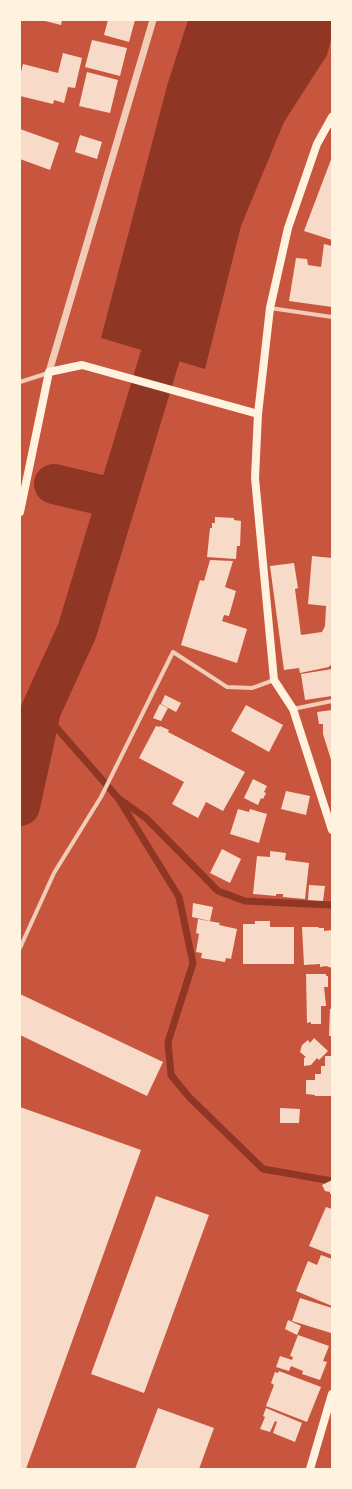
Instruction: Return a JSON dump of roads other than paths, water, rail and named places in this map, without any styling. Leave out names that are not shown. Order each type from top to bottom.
[{"type":"main road","points":[[332,117],[317,144],[288,228],[270,308],[258,414],[255,478],[274,680],[293,709],[332,830]]},
{"type":"main road","points":[[20,512],[49,372],[82,365],[258,414]]},
{"type":"main road","points":[[310,1469],[332,1394]]},
{"type":"street","points":[[20,382],[49,372],[153,20]]},
{"type":"street","points":[[270,308],[332,317]]},
{"type":"street","points":[[20,948],[54,873],[101,797],[173,652],[227,687],[252,688],[274,680]]},
{"type":"street","points":[[293,709],[332,701]]},
{"type":"waterway","points":[[20,806],[41,710],[77,631],[176,304]]},
{"type":"waterway","points":[[54,484],[117,499]]},
{"type":"waterway","points":[[41,710],[118,798],[146,818],[218,891],[245,901],[332,905]]},
{"type":"waterway","points":[[118,798],[179,897],[193,963],[168,1042],[171,1075],[189,1097],[263,1169],[332,1181]]}]
